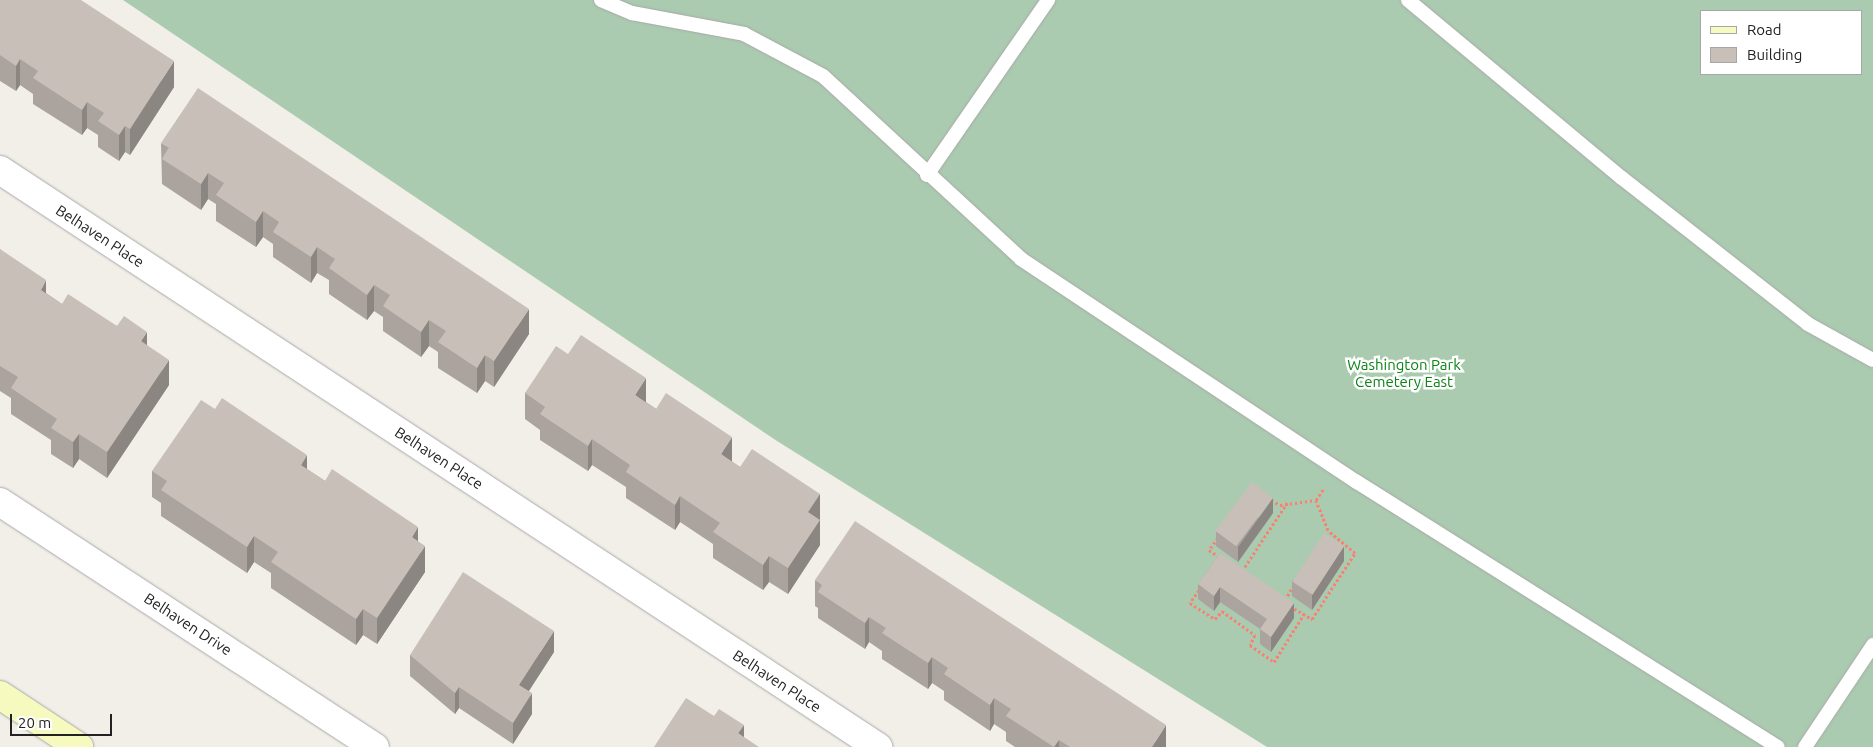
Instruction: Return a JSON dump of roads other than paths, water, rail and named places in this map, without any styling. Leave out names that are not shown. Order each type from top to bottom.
[{"type":"street","name":"Belhaven Place","points":[[0,170],[878,747]]},
{"type":"street","name":"Belhaven Drive","points":[[0,502],[375,747]]},
{"type":"street","points":[[0,695],[79,747]]},
{"type":"lane","points":[[601,0],[632,13],[744,34],[824,76],[927,175],[1021,259],[1337,469],[1777,747]]},
{"type":"lane","points":[[927,175],[1048,0]]},
{"type":"lane","points":[[1408,0],[1614,172],[1808,324],[1873,360]]},
{"type":"lane","points":[[1805,747],[1873,645]]},
{"type":"park label","name":"Washington Park Cemetery East","points":[[1404,372]]}]
